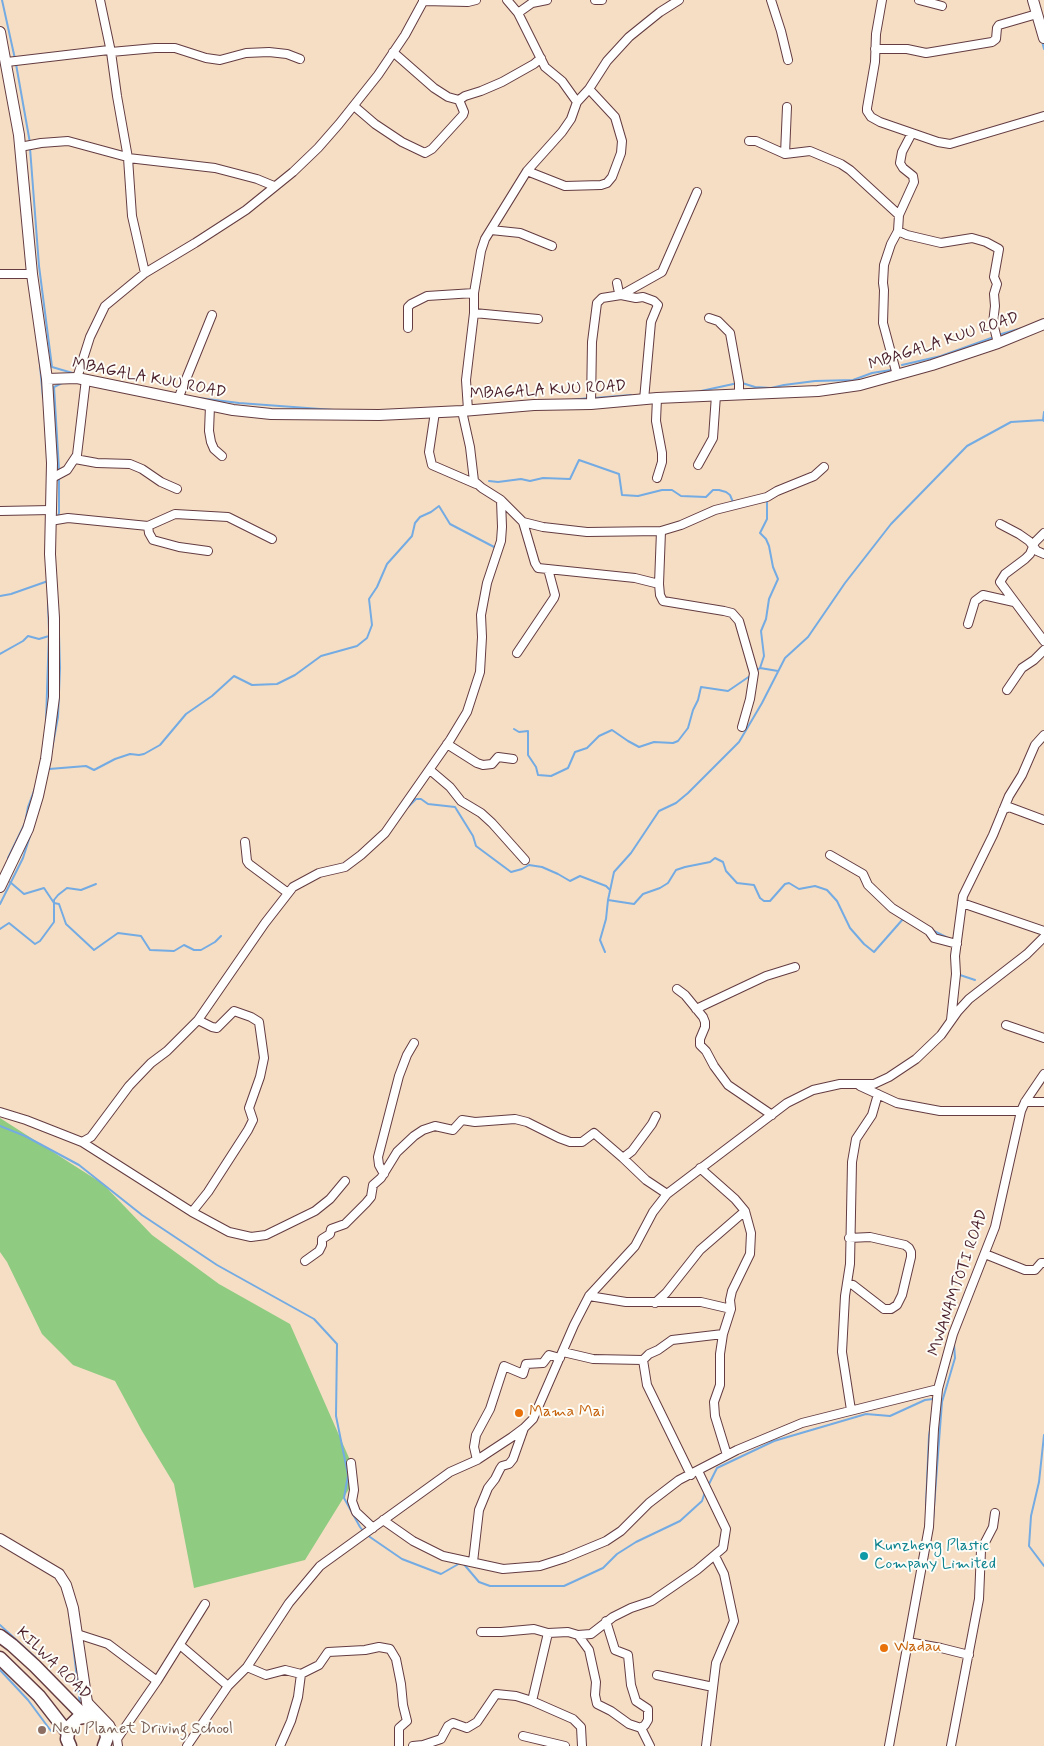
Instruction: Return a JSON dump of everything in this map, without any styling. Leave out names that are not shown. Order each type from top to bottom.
[{"type":"highway","name":"KILWA ROAD","points":[[0,1636],[35,1666],[86,1716],[97,1718],[106,1730],[111,1743]]},
{"type":"highway","name":"KILWA ROAD","points":[[0,1658],[39,1696],[67,1732]]},
{"type":"highway","points":[[70,1746],[67,1732],[74,1721],[86,1716]]},
{"type":"street","points":[[100,0],[128,157],[132,216],[145,272]]},
{"type":"street","points":[[52,478],[67,470],[78,450],[81,378],[90,337],[101,311],[114,297],[145,272],[224,224],[270,191],[318,148],[354,106],[406,35],[422,1],[468,2],[476,0]]},
{"type":"street","points":[[507,0],[518,13],[545,67],[562,81],[578,102]]},
{"type":"street","points":[[518,13],[532,3],[546,0]]},
{"type":"street","points":[[595,0],[602,0]]},
{"type":"street","points":[[476,484],[474,481],[465,411],[466,380],[474,313],[474,293],[481,251],[491,230],[527,171],[562,132],[571,119],[578,102],[607,61],[629,38],[677,0]]},
{"type":"street","points":[[771,0],[788,60]]},
{"type":"street","points":[[882,0],[867,112],[871,117],[880,122],[938,142],[950,144],[1044,116]]},
{"type":"street","points":[[919,0],[942,6]]},
{"type":"street","points":[[1033,0],[1044,38]]},
{"type":"street","points":[[875,49],[907,49],[926,53],[992,42],[996,39],[999,25],[1037,14]]},
{"type":"street","points":[[0,32],[7,62],[20,147],[32,274],[47,379],[52,478],[50,554],[54,618],[54,697],[46,759],[28,829],[0,888]]},
{"type":"street","points":[[7,62],[155,48],[175,48],[206,58],[220,60],[246,53],[269,52],[278,52],[300,59]]},
{"type":"street","points":[[393,52],[434,88],[448,97],[459,100],[502,82],[541,58]]},
{"type":"street","points":[[527,171],[566,186],[601,185],[607,183],[612,177],[621,154],[622,141],[615,117],[589,89]]},
{"type":"street","points":[[354,106],[375,124],[402,142],[425,153],[432,149],[463,115],[464,112],[459,100]]},
{"type":"street","points":[[785,154],[787,107]]},
{"type":"street","points":[[897,375],[883,324],[883,283],[886,259],[898,231],[899,215],[914,182],[913,176],[900,163],[902,152],[912,133]]},
{"type":"street","points":[[20,147],[41,142],[68,141],[128,157],[215,168],[257,179],[274,186]]},
{"type":"street","points":[[750,141],[756,141],[785,154],[810,151],[841,164],[899,215]]},
{"type":"street","points":[[621,295],[662,272],[697,192]]},
{"type":"street","points":[[491,230],[520,233],[552,246]]},
{"type":"street","points":[[898,231],[941,243],[972,238],[986,242],[999,249],[994,277],[997,284],[994,294],[993,323],[998,343]]},
{"type":"street","points":[[0,274],[32,274]]},
{"type":"street","points":[[617,283],[618,293],[621,295]]},
{"type":"street","points":[[408,328],[408,307],[411,304],[428,296],[474,293]]},
{"type":"street","points":[[591,404],[592,342],[596,303],[602,298],[621,295],[636,298],[643,297],[654,300],[658,305],[651,322],[644,400]]},
{"type":"street","points":[[474,313],[538,318]]},
{"type":"street","points":[[178,399],[212,315]]},
{"type":"street","points":[[709,318],[718,321],[730,334],[739,383],[739,394]]},
{"type":"street","name":"MBAGALA KUU ROAD","points":[[47,379],[81,378],[233,410],[303,415],[379,415],[465,411],[534,405],[591,404],[657,398],[818,391],[860,385],[932,365],[998,343],[1044,324]]},
{"type":"street","points":[[698,465],[714,438],[716,395]]},
{"type":"street","points":[[657,398],[656,421],[662,462],[657,478]]},
{"type":"street","points":[[210,406],[209,431],[211,442],[214,449],[222,456]]},
{"type":"street","points":[[435,412],[429,452],[432,465],[476,484],[501,500],[523,522],[536,566],[541,569],[635,578],[658,584]]},
{"type":"street","points":[[74,458],[97,464],[130,464],[176,489]]},
{"type":"street","points":[[523,522],[544,527],[587,532],[661,531],[681,525],[715,510],[767,497],[814,476],[824,467]]},
{"type":"street","points":[[82,1142],[91,1137],[129,1086],[198,1020],[265,923],[293,887],[319,873],[345,867],[385,833],[447,744],[467,712],[480,672],[482,637],[480,615],[487,583],[501,541],[501,500]]},
{"type":"street","points":[[0,510],[148,526],[175,514],[228,517],[272,539]]},
{"type":"street","points":[[1000,524],[1019,534],[1034,546],[1037,551],[1044,554]]},
{"type":"street","points":[[148,526],[153,540],[179,547],[208,551]]},
{"type":"street","points":[[661,531],[658,584],[660,596],[664,602],[724,611],[732,614],[739,621],[754,673],[750,699],[742,727]]},
{"type":"street","points":[[1044,533],[1035,542],[1025,559],[1015,565],[1001,579],[1001,586],[1044,641]]},
{"type":"street","points":[[517,653],[556,595],[548,569]]},
{"type":"street","points":[[968,624],[975,601],[982,595],[1014,602]]},
{"type":"street","points":[[1007,690],[1022,668],[1044,650]]},
{"type":"street","points":[[950,1022],[962,903],[967,888],[1013,788],[1022,775],[1035,745],[1044,735]]},
{"type":"street","points":[[447,744],[483,765],[492,764],[498,757],[514,759]]},
{"type":"street","points":[[430,770],[450,786],[461,800],[492,823],[525,860]]},
{"type":"street","points":[[1003,810],[1009,806],[1044,820]]},
{"type":"street","points":[[245,842],[249,864],[288,893]]},
{"type":"street","points":[[830,855],[864,874],[868,886],[892,908],[929,930],[934,938],[958,944]]},
{"type":"street","points":[[962,903],[1044,931]]},
{"type":"street","points":[[187,1746],[228,1686],[247,1667],[289,1603],[320,1566],[450,1472],[477,1460],[524,1428],[533,1419],[589,1296],[635,1246],[654,1212],[667,1194],[787,1104],[813,1090],[840,1084],[874,1084],[889,1077],[924,1053],[941,1035],[969,999],[1027,954],[1044,937]]},
{"type":"street","points":[[696,1009],[766,976],[795,967]]},
{"type":"street","points":[[677,989],[685,995],[703,1017],[705,1028],[700,1039],[700,1045],[728,1085],[772,1115]]},
{"type":"street","points":[[192,1212],[208,1192],[253,1120],[249,1108],[260,1077],[264,1058],[259,1022],[251,1017],[234,1011],[217,1028],[198,1020]]},
{"type":"street","points":[[1006,1025],[1044,1038]]},
{"type":"street","points":[[384,1174],[379,1165],[378,1157],[399,1076],[414,1043]]},
{"type":"street","name":"MWANAMTOTI ROAD","points":[[889,1746],[929,1527],[934,1428],[938,1390],[953,1334],[995,1227],[1021,1112],[1025,1102],[1044,1074]]},
{"type":"street","points":[[856,1084],[897,1104],[940,1111],[1021,1112]]},
{"type":"street","points":[[851,1410],[842,1352],[850,1264],[853,1151],[856,1139],[872,1115],[878,1094]]},
{"type":"street","points":[[1025,1102],[1044,1102]]},
{"type":"street","points":[[0,1112],[82,1142],[192,1212],[229,1232],[251,1238],[258,1237],[315,1211],[330,1199],[345,1182]]},
{"type":"street","points":[[624,1158],[652,1124],[656,1116]]},
{"type":"street","points":[[305,1262],[319,1251],[322,1239],[330,1234],[331,1229],[345,1224],[359,1211],[371,1197],[373,1185],[384,1174],[397,1152],[414,1136],[423,1130],[436,1126],[453,1130],[462,1120],[475,1122],[515,1119],[527,1122],[570,1142],[582,1142],[594,1133],[624,1158],[646,1180],[667,1194]]},
{"type":"street","points":[[700,1168],[735,1199],[745,1211],[751,1233],[750,1254],[732,1291],[730,1300],[731,1309],[723,1334],[720,1354],[720,1385],[714,1402],[715,1416],[727,1455]]},
{"type":"street","points":[[654,1303],[666,1293],[700,1250],[745,1211]]},
{"type":"street","points":[[847,1283],[853,1285],[884,1309],[891,1309],[897,1305],[902,1295],[911,1257],[909,1248],[905,1245],[870,1237],[850,1238]]},
{"type":"street","points":[[985,1254],[1025,1270],[1035,1270],[1041,1263],[1044,1263]]},
{"type":"street","points":[[589,1296],[626,1302],[702,1302],[731,1309]]},
{"type":"street","points":[[477,1460],[474,1447],[476,1435],[490,1408],[504,1366],[523,1374],[526,1364],[543,1363],[549,1355],[642,1360],[672,1340],[723,1334]]},
{"type":"street","points":[[481,1632],[534,1629],[548,1633],[591,1634],[601,1628],[606,1620],[631,1608],[652,1602],[715,1556],[723,1548],[726,1529],[647,1385],[642,1360]]},
{"type":"street","points":[[383,1520],[428,1550],[443,1556],[503,1569],[540,1566],[606,1541],[679,1480],[727,1455],[802,1423],[938,1390]]},
{"type":"street","points":[[473,1562],[479,1510],[488,1488],[500,1469],[509,1464],[513,1459],[524,1428]]},
{"type":"street","points":[[351,1463],[354,1490],[352,1501],[356,1512],[370,1529]]},
{"type":"street","points":[[951,1746],[979,1599],[981,1550],[993,1527],[995,1513]]},
{"type":"street","points":[[0,1539],[59,1574],[66,1585],[73,1608],[77,1634],[87,1701],[86,1716]]},
{"type":"street","points":[[706,1746],[716,1663],[734,1621],[724,1574],[715,1556]]},
{"type":"street","points":[[111,1743],[157,1681],[205,1604]]},
{"type":"street","points":[[606,1620],[615,1650],[628,1655],[631,1685],[636,1701],[639,1705],[648,1709],[648,1720],[646,1725],[641,1728]]},
{"type":"street","points":[[532,1701],[548,1633]]},
{"type":"street","points":[[77,1634],[108,1644],[157,1681]]},
{"type":"street","points":[[578,1635],[589,1650],[596,1682],[595,1695],[597,1704],[611,1711],[628,1724],[641,1728],[650,1746]]},
{"type":"street","points":[[908,1642],[969,1655]]},
{"type":"street","points":[[180,1644],[228,1686]]},
{"type":"street","points":[[247,1667],[266,1675],[285,1670],[301,1674],[318,1665],[328,1652],[364,1650],[379,1647],[390,1648],[396,1659],[402,1684],[403,1705],[408,1721],[399,1728],[399,1746]]},
{"type":"street","points":[[280,1746],[291,1721],[298,1697],[301,1674]]},
{"type":"street","points":[[657,1675],[713,1688]]},
{"type":"street","points":[[413,1746],[441,1739],[448,1726],[452,1723],[467,1728],[477,1722],[496,1694],[516,1696],[532,1701],[573,1719],[581,1727],[582,1746]]},
{"type":"street","points":[[87,1701],[110,1725],[111,1743]]},
{"type":"street","points":[[523,1736],[565,1746]]},
{"type":"green space","points":[[0,1118],[103,1184],[152,1235],[219,1284],[290,1324],[357,1476],[305,1560],[194,1588],[174,1484],[115,1381],[73,1365],[42,1334],[7,1262],[0,1252]]},
{"type":"waterway","points":[[2,0],[15,59]]},
{"type":"waterway","points":[[1042,41],[1044,49]]},
{"type":"waterway","points":[[16,64],[30,143]]},
{"type":"waterway","points":[[30,148],[39,266],[52,367],[76,374]]},
{"type":"waterway","points":[[998,335],[1022,328]]},
{"type":"waterway","points":[[902,365],[941,356],[994,337]]},
{"type":"waterway","points":[[39,355],[43,398]]},
{"type":"waterway","points":[[742,383],[755,387],[771,388],[815,381],[853,380],[872,373],[891,370]]},
{"type":"waterway","points":[[59,470],[54,387],[62,383]]},
{"type":"waterway","points":[[701,391],[738,383]]},
{"type":"waterway","points":[[594,398],[631,395]]},
{"type":"waterway","points":[[199,398],[334,410]]},
{"type":"waterway","points":[[571,400],[589,398]]},
{"type":"waterway","points":[[1043,420],[1044,412]]},
{"type":"waterway","points":[[605,952],[600,940],[606,919],[614,872],[631,853],[659,811],[676,803],[688,793],[739,742],[785,658],[808,637],[845,583],[891,524],[967,446],[1011,422],[1044,421]]},
{"type":"waterway","points":[[489,481],[498,482],[521,479],[530,481],[543,478],[570,479],[579,460],[619,474],[622,495],[638,496],[662,490],[672,490],[681,496],[706,497],[713,490],[719,490],[730,495],[733,502]]},
{"type":"waterway","points":[[57,518],[59,513],[59,478]]},
{"type":"waterway","points":[[760,668],[764,656],[761,631],[766,619],[769,599],[778,579],[773,567],[769,546],[766,539],[760,533],[767,519],[767,499]]},
{"type":"waterway","points":[[49,769],[86,766],[94,770],[115,759],[130,754],[144,754],[160,745],[186,714],[212,696],[234,676],[252,685],[277,684],[295,675],[321,656],[357,646],[367,638],[372,625],[369,599],[377,587],[387,564],[412,536],[415,523],[420,517],[439,506],[450,524],[496,548]]},
{"type":"waterway","points":[[55,537],[55,562]]},
{"type":"waterway","points":[[0,596],[48,581]]},
{"type":"waterway","points":[[46,722],[48,604]]},
{"type":"waterway","points":[[52,749],[58,717],[59,634]]},
{"type":"waterway","points":[[0,654],[23,641],[28,636],[39,639],[49,636]]},
{"type":"waterway","points":[[756,671],[760,668],[778,671]]},
{"type":"waterway","points":[[514,729],[519,732],[528,731],[528,755],[536,767],[538,775],[551,776],[568,768],[575,752],[587,748],[599,736],[612,730],[639,747],[654,742],[673,743],[678,741],[688,728],[701,687],[728,691],[750,676]]},
{"type":"waterway","points":[[8,858],[25,823],[28,807],[35,788]]},
{"type":"waterway","points":[[408,807],[416,799],[421,799],[428,804],[455,807],[473,836],[476,846],[511,872],[529,865],[542,867],[570,881],[580,876],[606,886],[610,890]]},
{"type":"waterway","points":[[0,904],[23,858],[31,833]]},
{"type":"waterway","points":[[608,900],[634,904],[643,894],[668,883],[676,870],[710,862],[715,858],[723,862],[726,871],[737,883],[754,885],[760,898],[764,901],[770,901],[785,884],[789,883],[799,889],[815,886],[827,890],[837,901],[850,928],[874,952],[903,919]]},
{"type":"waterway","points":[[10,882],[24,894],[44,888],[54,903],[59,904],[66,924],[94,950],[118,933],[141,936],[150,950],[174,951],[184,945],[194,950],[201,950],[221,936]]},
{"type":"waterway","points":[[0,929],[9,923],[35,944],[40,941],[54,922],[54,900],[58,895],[67,888],[81,890],[96,884]]},
{"type":"waterway","points":[[932,930],[948,938]]},
{"type":"waterway","points":[[959,973],[975,980]]},
{"type":"waterway","points":[[0,1126],[25,1136],[79,1165],[142,1215],[217,1265],[314,1319],[337,1344],[336,1416],[348,1475],[344,1498],[364,1532]]},
{"type":"waterway","points":[[933,1520],[942,1402],[955,1358],[954,1344]]},
{"type":"waterway","points":[[708,1486],[717,1468],[774,1441],[866,1414],[890,1416],[925,1400],[933,1399]]},
{"type":"waterway","points":[[926,1505],[929,1436],[932,1417]]},
{"type":"waterway","points":[[1044,1435],[1039,1482],[1031,1516],[1029,1546],[1044,1566]]},
{"type":"waterway","points":[[367,1535],[402,1559],[441,1574],[462,1562],[479,1582],[490,1586],[564,1586],[603,1568],[617,1554],[636,1542],[680,1521],[702,1501],[705,1492]]},
{"type":"waterway","points":[[70,1619],[80,1704]]},
{"type":"waterway","points":[[0,1625],[36,1658]]},
{"type":"waterway","points":[[0,1670],[28,1700],[51,1731]]},
{"type":"place","name":"Mama Mai","points":[[519,1413]]},
{"type":"place","name":"Kunzheng Plastic Company Limited","points":[[864,1556]]},
{"type":"place","name":"Wadau","points":[[884,1648]]},
{"type":"place","name":"New Planet Driving School","points":[[42,1730]]}]
